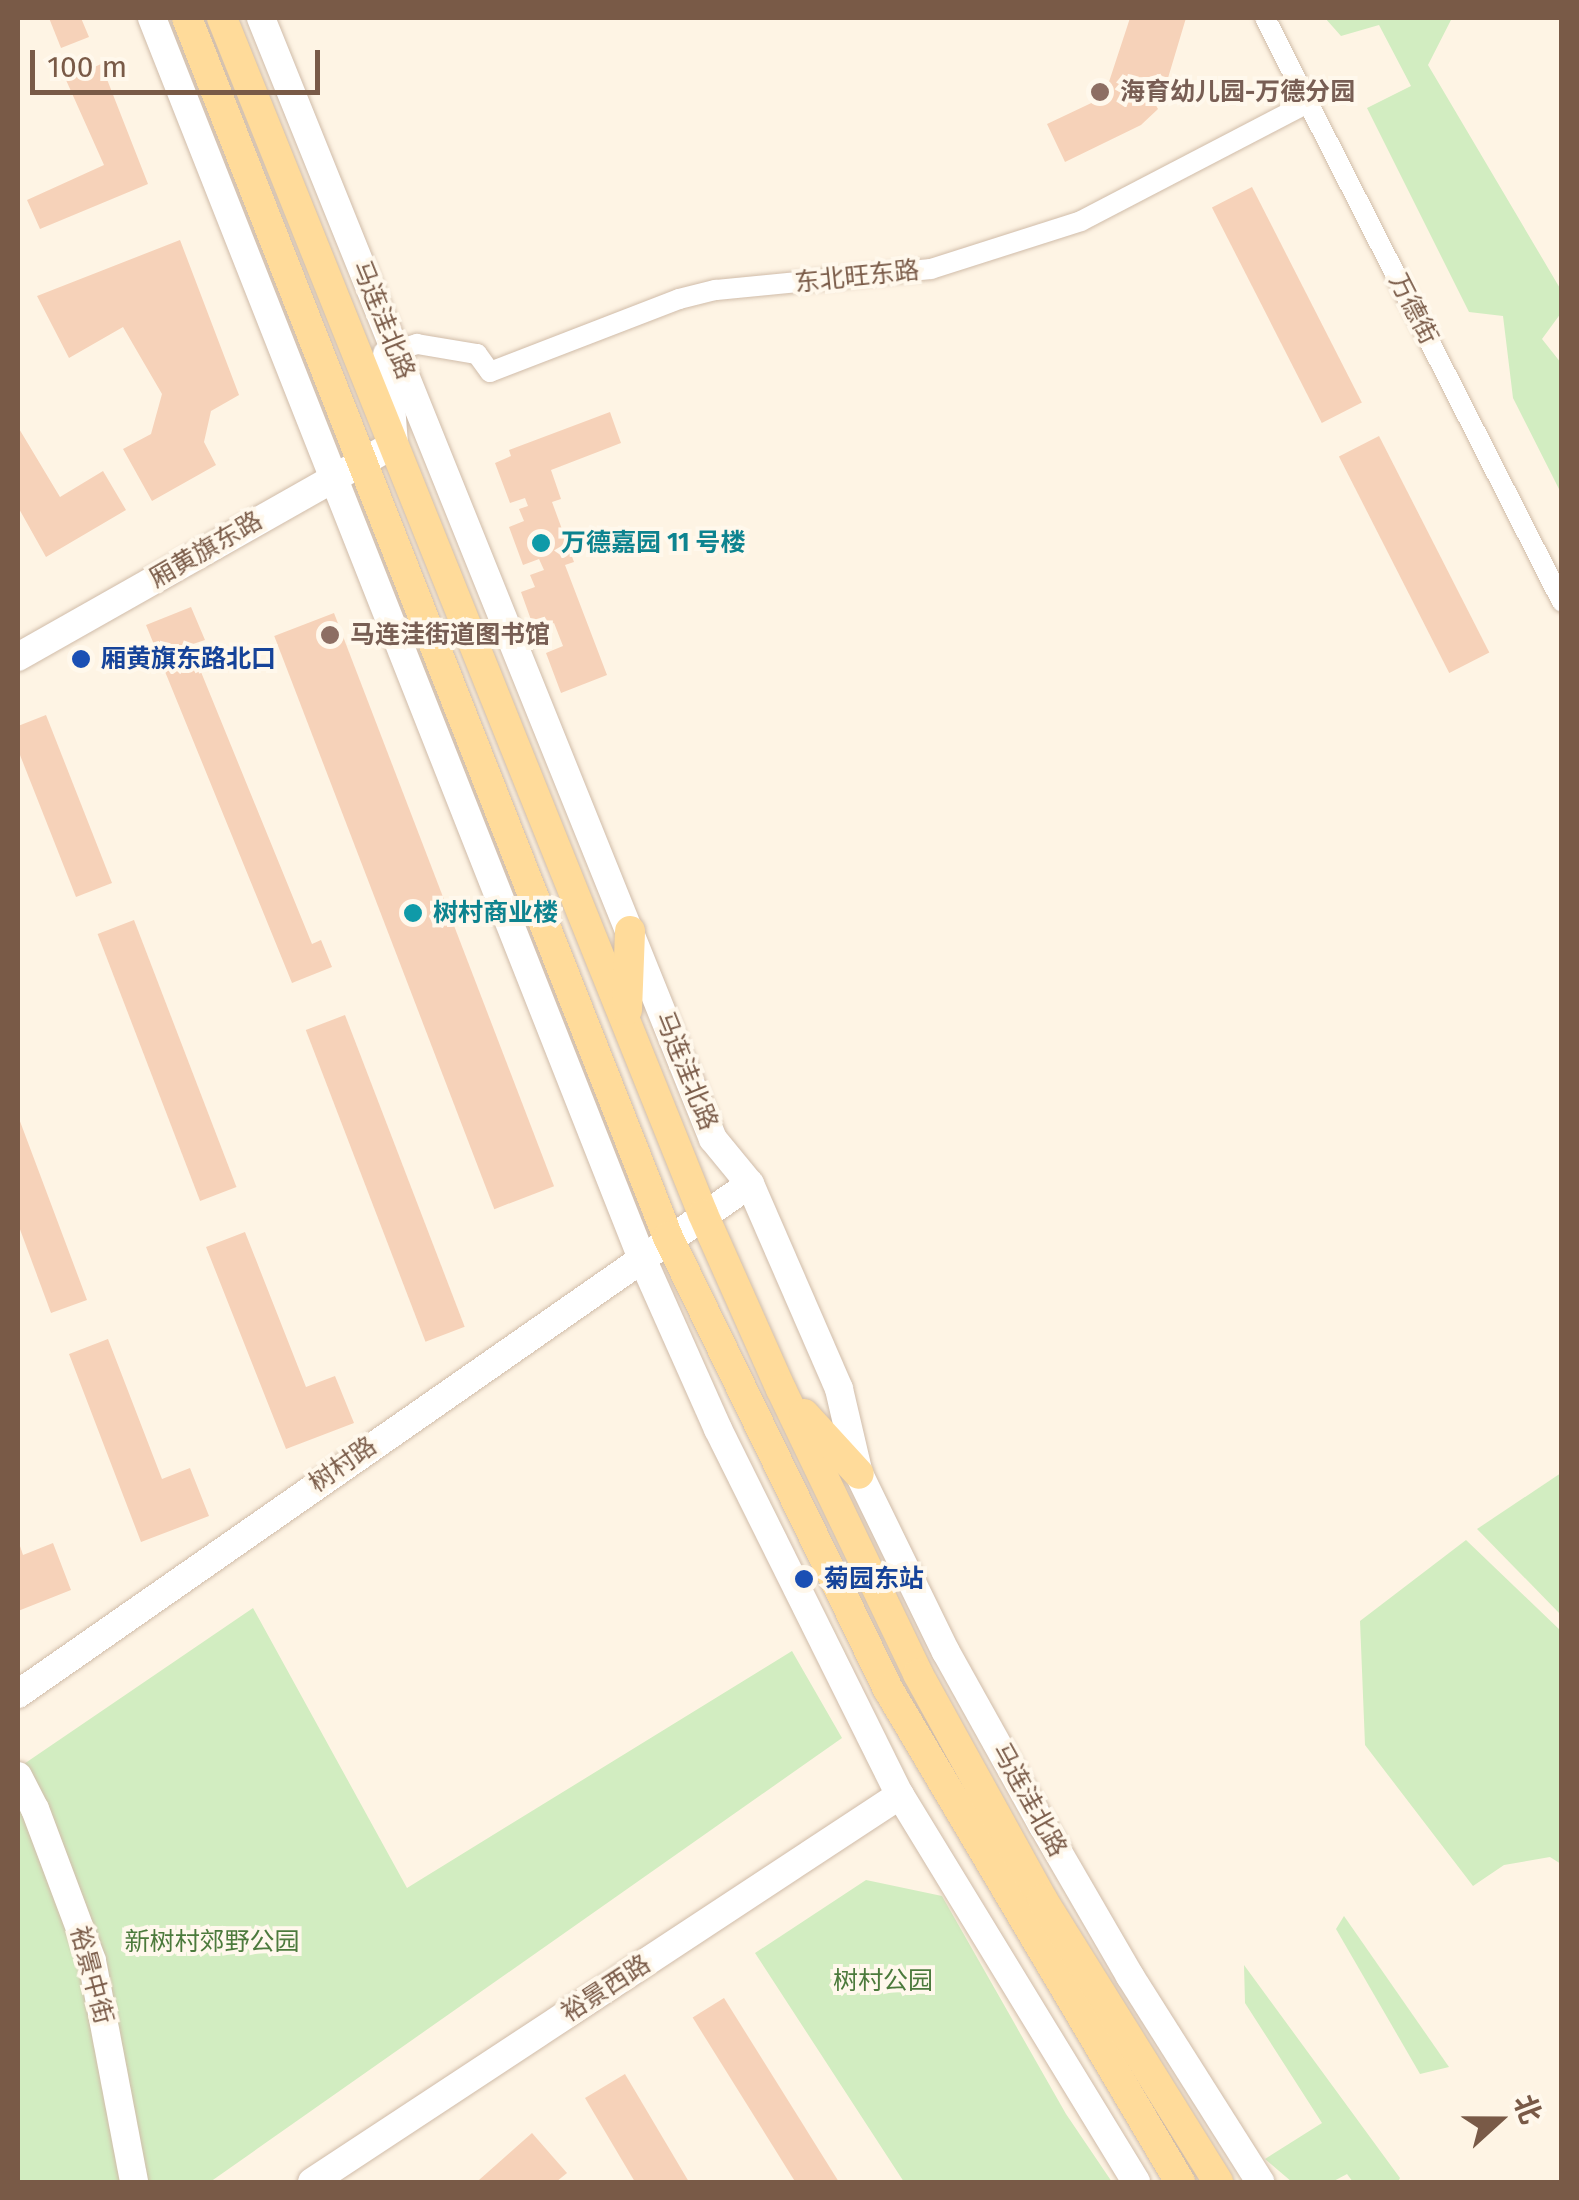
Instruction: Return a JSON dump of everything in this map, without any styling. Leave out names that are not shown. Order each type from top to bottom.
[{"type":"main road","name":"马连洼北路","points":[[222,18],[626,1023],[781,1389],[946,1726],[1042,1900],[1218,2182]]},
{"type":"main road","points":[[191,28],[668,1237],[888,1689],[1180,2182]]},
{"type":"main road","points":[[626,1023],[630,931]]},
{"type":"main road","points":[[781,1389],[859,1474]]},
{"type":"street","points":[[152,18],[641,1256],[726,1447],[900,1795],[1136,2182]]},
{"type":"street","name":"马连洼北路","points":[[261,18],[713,1139],[750,1184],[839,1389],[859,1474],[946,1652],[1024,1791],[1130,1976],[1260,2182]]},
{"type":"street","name":"万德街","points":[[1264,18],[1562,602]]},
{"type":"street","points":[[191,28],[208,156]]},
{"type":"street","name":"东北旺东路","points":[[395,351],[417,344],[477,354],[490,372],[679,299],[716,290],[931,269],[1082,221],[1308,102]]},
{"type":"street","points":[[384,322],[394,444]]},
{"type":"street","name":"厢黄旗东路","points":[[18,656],[394,444]]},
{"type":"street","name":"树村路","points":[[18,1694],[668,1237],[750,1184]]},
{"type":"street","name":"裕景中街","points":[[18,1776],[36,1809],[92,1960],[134,2182]]},
{"type":"street","name":"裕景西路","points":[[312,2182],[900,1795]]},
{"type":"green space","points":[[1325,18],[1452,18],[1428,65],[1561,290],[1561,313],[1542,339],[1561,363],[1561,493],[1513,398],[1503,316],[1469,312],[1367,108],[1411,86],[1379,25],[1341,36]]},
{"type":"green space","points":[[1561,1473],[1561,1615],[1477,1529]]},
{"type":"green space","points":[[1466,1540],[1562,1632],[1561,1864],[1550,1857],[1504,1865],[1473,1886],[1365,1745],[1360,1621]]},
{"type":"green space","name":"新树村郊野公园","points":[[253,1608],[407,1888],[792,1651],[842,1738],[210,2182],[18,2182],[18,1768]]},
{"type":"green space","name":"树村公园","points":[[866,1880],[942,1896],[1066,2114],[1112,2182],[904,2182],[755,1953]]},
{"type":"green space","points":[[1344,1916],[1449,2067],[1420,2074],[1336,1929]]},
{"type":"green space","points":[[1244,1965],[1400,2178],[1398,2182],[1353,2182],[1347,2174],[1332,2182],[1292,2182],[1265,2159],[1322,2123],[1245,2003]]},
{"type":"building","points":[[49,18],[81,18],[89,37],[61,48]]},
{"type":"building","points":[[1130,18],[1186,18],[1168,78],[1157,74],[1149,93],[1158,109],[1141,125],[1065,162],[1047,124],[1104,97]]},
{"type":"building","points":[[101,64],[148,184],[40,229],[27,200],[104,165],[66,80]]},
{"type":"building","points":[[1252,187],[1362,403],[1322,423],[1212,207]]},
{"type":"building","points":[[180,240],[239,395],[211,411],[204,442],[216,465],[152,501],[123,449],[151,434],[162,394],[123,327],[69,358],[37,296]]},
{"type":"building","name":"万德嘉园 11 号楼","points":[[610,412],[621,443],[551,470],[561,499],[552,502],[574,562],[565,565],[607,675],[561,693],[546,653],[563,646],[554,623],[535,631],[521,592],[535,587],[530,575],[544,570],[539,559],[523,565],[509,527],[524,521],[519,509],[528,506],[525,498],[510,503],[495,463],[511,456],[509,450]]},
{"type":"building","points":[[18,427],[60,497],[103,471],[126,510],[46,557],[18,507]]},
{"type":"building","points":[[1379,436],[1489,653],[1449,673],[1339,456]]},
{"type":"building","points":[[191,607],[205,640],[190,645],[312,944],[321,940],[332,967],[292,983],[146,625]]},
{"type":"building","name":"树村商业楼","points":[[334,613],[554,1186],[494,1209],[274,636]]},
{"type":"building","points":[[46,715],[112,883],[76,897],[18,750],[18,726]]},
{"type":"building","points":[[134,920],[236,1187],[200,1201],[98,934]]},
{"type":"building","points":[[345,1015],[465,1327],[425,1342],[306,1030]]},
{"type":"building","points":[[18,1116],[87,1300],[51,1313],[18,1224]]},
{"type":"building","points":[[245,1232],[306,1387],[335,1376],[354,1423],[286,1449],[206,1247]]},
{"type":"building","points":[[108,1339],[162,1479],[190,1468],[209,1516],[141,1542],[69,1354]]},
{"type":"building","points":[[18,1540],[23,1555],[53,1543],[71,1590],[18,1611]]},
{"type":"building","points":[[724,1998],[838,2181],[795,2182],[693,2018]]},
{"type":"building","points":[[625,2074],[689,2182],[635,2182],[585,2098]]},
{"type":"building","points":[[532,2133],[567,2173],[556,2182],[479,2180]]},
{"type":"place","name":"海育幼儿园-万德分园","points":[[1100,92]]},
{"type":"place","name":"万德嘉园 11 号楼","points":[[541,543]]},
{"type":"place","name":"马连洼街道图书馆","points":[[330,635]]},
{"type":"place","name":"厢黄旗东路北口","points":[[81,659]]},
{"type":"place","name":"树村商业楼","points":[[413,913]]},
{"type":"place","name":"菊园东站","points":[[804,1579]]}]
